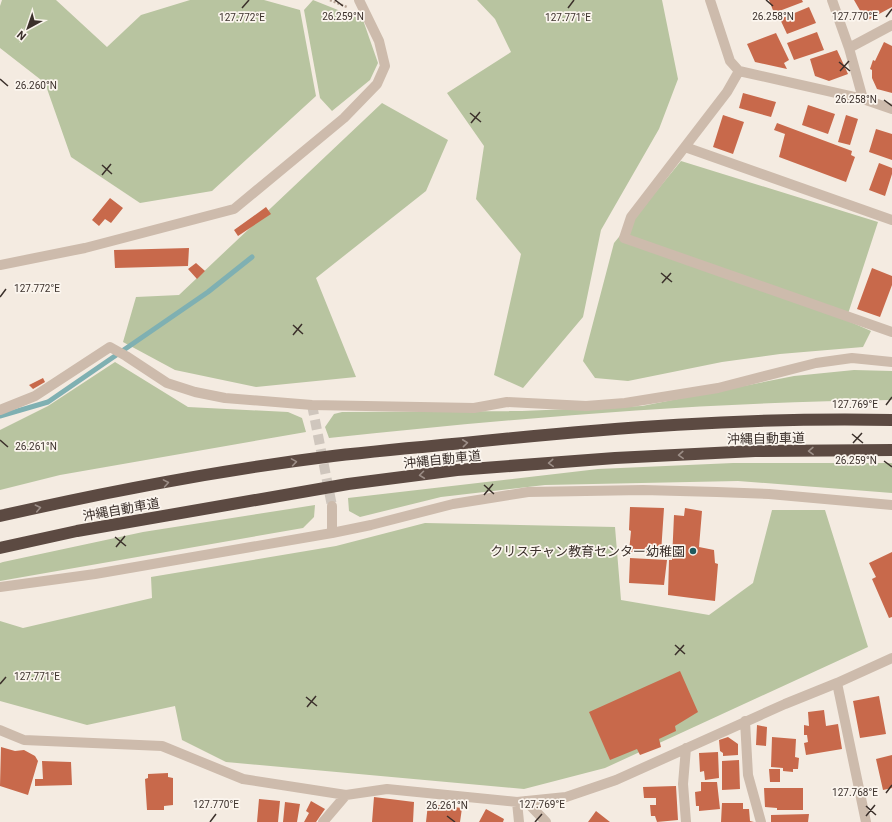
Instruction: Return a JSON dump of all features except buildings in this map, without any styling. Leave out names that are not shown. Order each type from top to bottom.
[{"type":"highway","name":"沖縄自動車道","points":[[0,516],[78,498],[209,475],[332,456],[595,429],[754,420],[892,420]]},
{"type":"highway","name":"沖縄自動車道","points":[[0,548],[77,531],[348,484],[457,470],[615,458],[755,451],[892,450]]},
{"type":"street","points":[[0,265],[85,248],[234,209],[344,118],[377,84],[386,66],[379,41],[359,0]]},
{"type":"street","points":[[710,0],[730,61],[739,71],[863,99],[892,109]]},
{"type":"street","points":[[832,0],[849,48],[863,99]]},
{"type":"street","points":[[849,48],[890,27]]},
{"type":"street","points":[[739,71],[727,92],[631,217],[624,238],[892,332]]},
{"type":"street","points":[[685,147],[892,220]]},
{"type":"street","points":[[0,410],[35,396],[110,347],[167,383],[225,398],[312,405],[474,408],[507,402],[586,406],[625,403],[718,388],[816,363],[852,358],[892,362]]},
{"type":"street","points":[[0,587],[110,572],[332,533],[371,525],[453,504],[528,492],[643,490],[717,492],[769,494],[892,505]]},
{"type":"street","points":[[332,506],[332,533]]},
{"type":"street","points":[[0,730],[24,740],[162,746],[243,779],[346,795],[387,789],[521,802],[566,797],[609,783],[745,721],[837,684],[892,658]]},
{"type":"street","points":[[837,684],[866,822]]},
{"type":"street","points":[[745,721],[748,775],[761,822]]},
{"type":"street","points":[[686,748],[683,784],[686,822]]},
{"type":"street","points":[[323,822],[346,795]]},
{"type":"street","points":[[519,822],[521,802]]},
{"type":"street","points":[[521,802],[546,822]]},
{"type":"green space","points":[[2,0],[56,0],[107,47],[141,15],[190,0],[264,0],[300,10],[316,96],[212,191],[140,203],[71,157],[45,83],[0,48],[0,6]]},
{"type":"green space","points":[[313,0],[363,20],[378,63],[370,80],[332,111],[320,98],[304,10]]},
{"type":"green space","points":[[477,0],[662,0],[678,79],[659,129],[601,230],[583,317],[523,388],[494,375],[521,254],[476,199],[484,146],[447,93],[511,52],[495,19]]},
{"type":"green space","points":[[382,103],[448,140],[426,191],[316,278],[356,377],[256,387],[175,370],[123,342],[136,297],[179,295]]},
{"type":"green space","points":[[681,161],[878,222],[846,320],[871,331],[863,347],[780,354],[722,362],[628,381],[595,378],[583,361],[614,243]]},
{"type":"green space","points":[[115,362],[188,407],[288,412],[302,418],[306,432],[60,475],[0,490],[0,430],[48,406]]},
{"type":"green space","points":[[854,370],[892,371],[892,400],[751,404],[610,412],[329,438],[325,427],[334,414],[342,412],[522,411],[642,406],[794,376]]},
{"type":"green space","points":[[733,463],[892,463],[892,493],[738,481],[545,485],[441,497],[360,517],[349,511],[348,498],[598,469]]},
{"type":"green space","points":[[315,505],[314,517],[303,528],[0,581],[0,563],[3,562],[143,532]]},
{"type":"green space","points":[[772,510],[825,510],[868,647],[605,768],[524,789],[226,762],[182,740],[175,706],[87,725],[0,701],[0,621],[23,628],[152,598],[151,577],[336,546],[425,523],[615,527],[621,600],[709,615],[753,583]]},
{"type":"waterway","points":[[0,416],[48,402],[208,292],[252,257]]},
{"type":"tunnel","points":[[312,405],[332,506]]},
{"type":"place","name":"クリスチャン教育センター幼稚園","points":[[693,551]]}]
